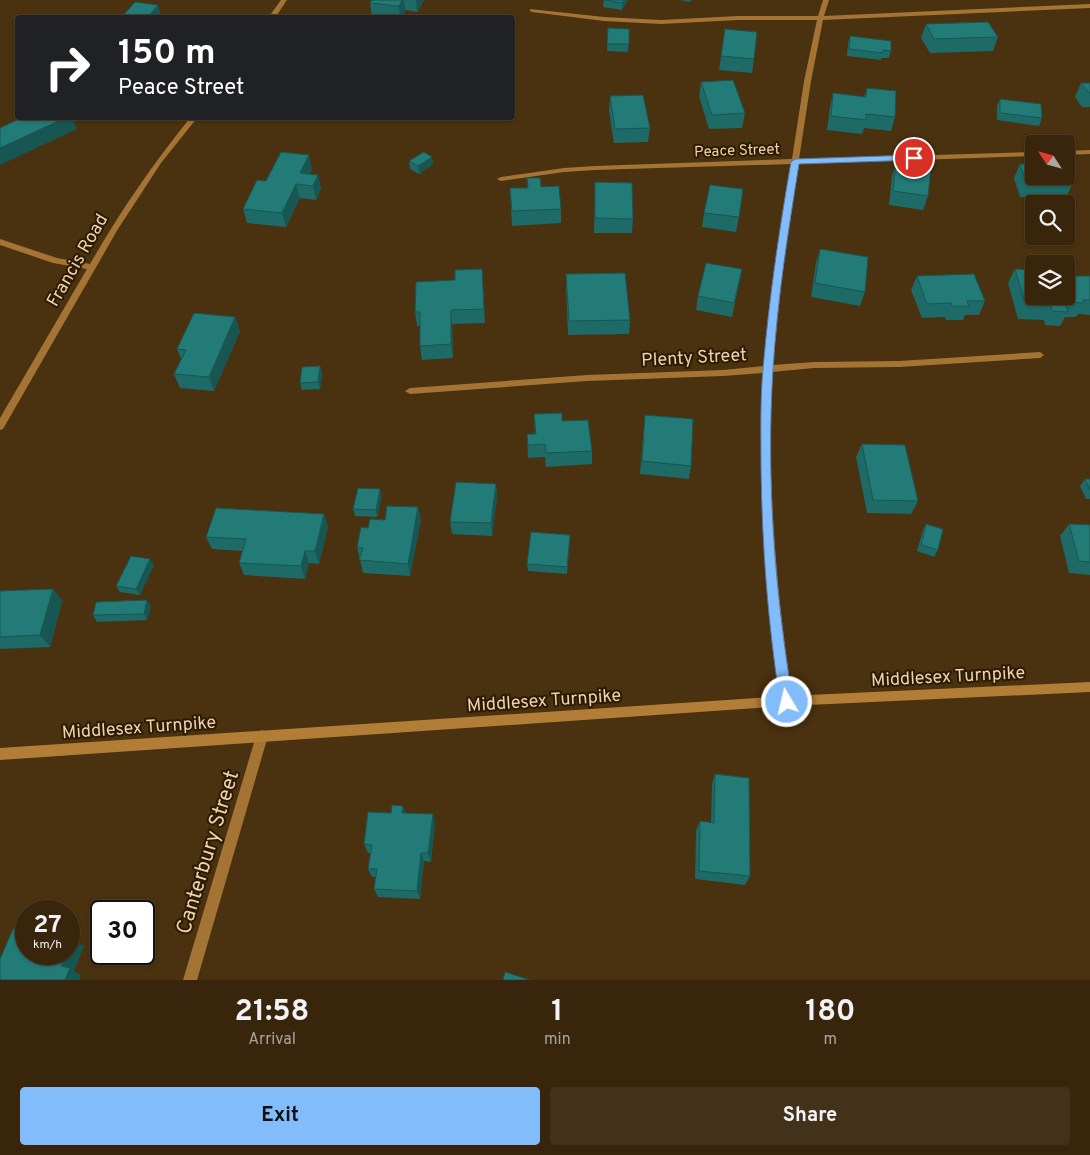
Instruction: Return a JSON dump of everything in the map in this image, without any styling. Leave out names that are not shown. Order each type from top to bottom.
[{"type":"main road","name":"Middlesex Turnpike","points":[[0,754],[787,702],[1090,687]]},
{"type":"street","points":[[273,15],[284,0]]},
{"type":"street","points":[[787,702],[776,635],[768,533],[766,408],[768,369],[780,251],[820,18],[826,0]]},
{"type":"street","points":[[532,10],[632,22],[738,18],[820,18],[1090,6]]},
{"type":"street","name":"Francis Road","points":[[0,426],[91,267],[136,194],[192,120]]},
{"type":"street","points":[[1075,153],[1090,152]]},
{"type":"street","name":"Peace Street","points":[[501,179],[564,170],[595,168],[1025,154]]},
{"type":"street","points":[[0,242],[56,261],[91,267]]},
{"type":"street","name":"Plenty Street","points":[[410,391],[586,378],[723,373],[814,365],[899,364],[1040,355]]},
{"type":"street","name":"Canterbury Street","points":[[190,980],[262,736]]},
{"type":"building","points":[[372,0],[402,0],[399,6],[370,3]]},
{"type":"building","points":[[605,0],[624,0],[622,3]]},
{"type":"building","points":[[135,2],[158,5],[150,15],[124,15]]},
{"type":"building","points":[[988,22],[998,37],[934,39],[926,24]]},
{"type":"building","points":[[608,28],[629,29],[629,44],[607,44]]},
{"type":"building","points":[[725,29],[757,32],[754,59],[721,56]]},
{"type":"building","points":[[850,36],[891,41],[891,51],[883,50],[883,53],[849,49]]},
{"type":"building","points":[[733,80],[745,113],[712,115],[701,82]]},
{"type":"building","points":[[1081,83],[1090,83],[1090,93],[1089,93]]},
{"type":"building","points":[[867,88],[896,91],[895,117],[866,114],[866,120],[831,116],[833,93],[866,97]]},
{"type":"building","points":[[643,95],[650,128],[615,129],[610,96]]},
{"type":"building","points":[[1000,99],[1041,104],[1042,118],[1000,113]]},
{"type":"building","points":[[17,120],[61,120],[0,148],[0,128]]},
{"type":"building","points":[[281,152],[309,155],[300,173],[318,175],[313,186],[296,184],[282,213],[243,209],[257,180],[266,181]]},
{"type":"building","points":[[424,152],[432,157],[418,166],[409,161]]},
{"type":"building","points":[[896,162],[931,168],[928,196],[893,191]]},
{"type":"building","points":[[1020,164],[1025,164],[1025,180]]},
{"type":"building","points":[[527,178],[540,178],[541,187],[559,186],[561,209],[512,211],[510,188],[528,188]]},
{"type":"building","points":[[595,182],[632,183],[633,219],[595,218]]},
{"type":"building","points":[[710,185],[743,189],[739,217],[704,213]]},
{"type":"building","points":[[820,249],[868,257],[865,292],[815,283]]},
{"type":"building","points":[[706,263],[742,269],[734,303],[698,296]]},
{"type":"building","points":[[482,269],[484,309],[451,310],[451,344],[420,346],[420,312],[415,312],[416,282],[455,280],[455,270]]},
{"type":"building","points":[[1015,269],[1025,270],[1025,302]]},
{"type":"building","points":[[625,273],[630,320],[569,321],[566,274]]},
{"type":"building","points":[[974,274],[985,301],[967,301],[969,306],[952,306],[951,303],[927,304],[917,276]]},
{"type":"building","points":[[1075,276],[1090,276],[1090,300],[1083,300],[1084,303],[1075,303]]},
{"type":"building","points":[[1026,305],[1065,305],[1068,312],[1052,311],[1051,306]]},
{"type":"building","points":[[194,313],[235,317],[209,377],[174,374],[186,350],[177,349]]},
{"type":"building","points":[[320,366],[318,382],[300,383],[302,367]]},
{"type":"building","points":[[562,413],[562,421],[588,420],[592,451],[546,453],[545,444],[528,445],[527,434],[536,434],[534,414]]},
{"type":"building","points":[[645,415],[693,419],[691,466],[642,461]]},
{"type":"building","points":[[862,444],[905,445],[918,501],[873,500]]},
{"type":"building","points":[[1085,479],[1090,479],[1090,490]]},
{"type":"building","points":[[456,482],[496,484],[491,523],[450,522]]},
{"type":"building","points":[[358,488],[380,489],[376,510],[353,509]]},
{"type":"building","points":[[387,506],[418,507],[408,564],[359,560],[363,548],[357,547],[361,527],[368,528],[370,519],[385,520]]},
{"type":"building","points":[[216,508],[324,514],[315,551],[305,551],[301,566],[239,563],[246,539],[206,537]]},
{"type":"building","points":[[926,524],[943,529],[938,550],[921,545]]},
{"type":"building","points":[[1069,524],[1090,525],[1090,562],[1079,561]]},
{"type":"building","points":[[531,532],[570,535],[567,567],[527,564]]},
{"type":"building","points":[[131,556],[150,559],[136,589],[116,586]]},
{"type":"building","points":[[53,589],[40,635],[0,637],[0,591]]},
{"type":"building","points":[[147,600],[144,614],[93,615],[96,602]]},
{"type":"building","points":[[715,774],[749,778],[750,876],[699,871],[700,821],[714,823]]},
{"type":"building","points":[[392,805],[403,806],[402,813],[433,814],[428,853],[421,853],[417,891],[374,889],[377,869],[368,869],[372,845],[364,844],[368,812],[391,813]]},
{"type":"building","points":[[13,929],[15,929],[15,965],[62,965],[70,968],[65,980],[0,980],[0,959]]},
{"type":"building","points":[[505,972],[530,980],[503,980]]},
{"type":"route","points":[[787,702],[776,635],[771,586],[768,533],[766,408],[780,251],[795,162],[914,158]]}]
